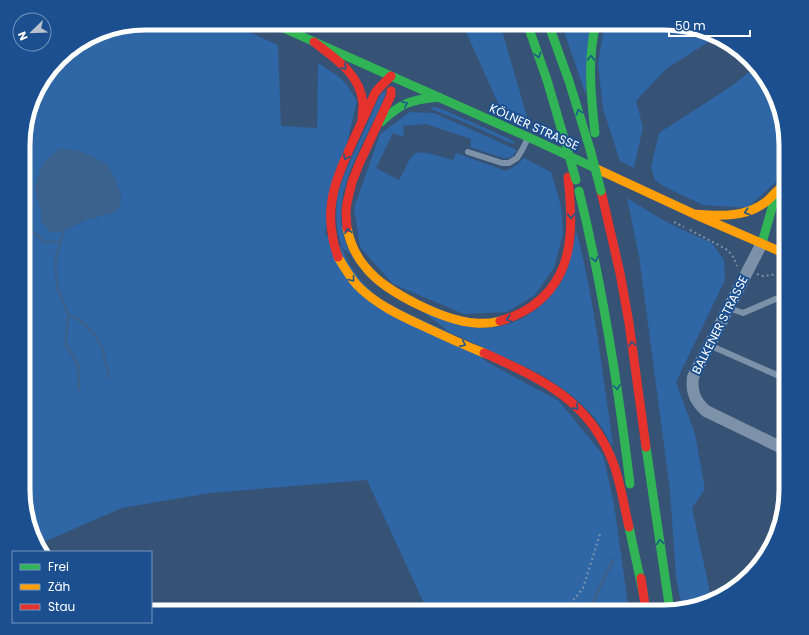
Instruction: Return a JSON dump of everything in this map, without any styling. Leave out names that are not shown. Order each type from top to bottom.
[{"type":"main road","name":"KÖLNER STRASSE","points":[[287,30],[582,161],[694,214],[779,251]]},
{"type":"main road","points":[[529,30],[564,138],[572,178],[585,214],[605,309],[625,443],[645,605]]},
{"type":"main road","points":[[551,30],[594,151]]},
{"type":"main road","points":[[595,30],[590,61],[594,151],[629,323],[669,605]]},
{"type":"main road","points":[[314,42],[350,72],[355,79],[361,94],[363,105],[362,121]]},
{"type":"main road","points":[[391,76],[391,95],[361,161],[348,197],[346,213],[351,244],[356,255],[373,277],[397,294],[439,314],[462,321],[476,323],[501,321],[515,317],[527,310],[548,292],[557,280],[568,253],[571,233],[572,178]]},
{"type":"main road","points":[[391,76],[378,89],[362,121],[333,190],[330,205],[330,219],[334,245],[339,258],[346,271],[356,284],[388,309],[424,327],[535,377],[562,394],[587,417],[608,449],[614,464],[643,592]]},
{"type":"main road","points":[[377,125],[396,108],[406,102],[439,97]]},
{"type":"main road","points":[[694,214],[729,216],[748,212],[767,201],[778,190]]},
{"type":"main road","points":[[762,243],[778,190]]},
{"type":"main road","points":[[762,243],[776,229]]},
{"type":"street","name":"BALKENER STRASSE","points":[[762,243],[709,345],[693,377],[692,383],[693,392],[698,403],[706,411],[779,447]]},
{"type":"lane","points":[[468,152],[509,164],[517,158],[528,137]]},
{"type":"lane","points":[[729,308],[743,313],[779,298]]},
{"type":"lane","points":[[709,345],[779,376]]},
{"type":"path","points":[[570,605],[583,588],[600,534]]},
{"type":"shaded area","points":[[145,30],[245,30],[278,45],[281,126],[317,128],[318,63],[338,76],[347,85],[357,101],[325,234],[487,362],[559,401],[603,455],[614,504],[628,605],[425,605],[367,480],[210,493],[122,508],[43,543],[32,512],[30,498],[30,145],[34,115],[45,87],[59,69],[81,49],[108,36],[130,31]],"holes":[[[107,164],[121,195],[115,212],[86,220],[63,231],[50,232],[41,221],[41,207]]]},
{"type":"shaded area","points":[[465,30],[501,30],[503,34],[528,120],[502,112]]},
{"type":"shaded area","points":[[563,30],[591,30],[586,95]]},
{"type":"shaded area","points":[[604,30],[672,30],[694,34],[713,41],[707,43],[666,69],[636,101],[643,127],[634,168],[620,161],[603,109],[598,63]]},
{"type":"shaded area","points":[[751,70],[760,81],[767,94],[775,115],[778,130],[779,175],[776,182],[747,208],[703,205],[663,186],[655,180],[651,167],[659,133],[733,85]]},
{"type":"shaded area","points":[[384,91],[386,92],[358,152],[342,198],[341,214],[343,232],[347,247],[355,261],[376,284],[404,302],[456,323],[479,328],[493,328],[519,320],[542,305],[551,295],[566,272],[571,257],[576,231],[584,262],[594,315],[613,446],[601,426],[589,411],[559,386],[526,367],[387,303],[375,295],[357,275],[344,253],[340,241],[336,215],[337,201],[341,183],[377,101]]},
{"type":"shaded area","points":[[435,107],[496,133],[513,141],[514,144],[429,108]]},
{"type":"shaded area","points":[[410,112],[434,113],[515,149],[516,151],[511,157],[503,158],[470,147],[471,139],[426,124],[403,126],[404,135],[401,136],[393,133],[376,168],[399,180],[409,161],[416,153],[432,154],[453,160],[456,153],[506,171],[517,165],[524,158],[551,172],[561,206],[563,233],[554,268],[535,295],[507,312],[464,314],[393,284],[360,247],[354,208],[380,134]]},
{"type":"shaded area","points":[[60,148],[80,151],[107,164],[121,195],[121,204],[115,212],[86,220],[63,231],[50,232],[41,221],[41,207],[36,196],[35,186],[43,163]]},
{"type":"shaded area","points":[[627,198],[663,220],[712,243],[724,260],[725,280],[676,382],[695,434],[705,489],[692,508],[710,595],[681,604],[676,577],[670,491],[639,256]]},
{"type":"waterway","points":[[30,230],[45,242],[60,242]]},
{"type":"waterway","points":[[63,231],[55,263],[58,290],[68,314],[66,344],[78,365],[79,389]]},
{"type":"waterway","points":[[68,314],[79,320],[92,331],[102,350],[109,377]]},
{"type":"waterway","points":[[591,605],[613,560]]},
{"type":"traffic: fast","points":[[288,30],[597,169]]},
{"type":"traffic: fast","points":[[529,30],[547,80],[564,138]]},
{"type":"traffic: fast","points":[[551,30],[569,81],[590,149]]},
{"type":"traffic: fast","points":[[594,30],[591,51],[591,92],[595,133]]},
{"type":"traffic: fast","points":[[381,122],[388,115],[407,103],[421,99],[439,97]]},
{"type":"traffic: fast","points":[[564,138],[576,180]]},
{"type":"traffic: fast","points":[[590,149],[601,191]]},
{"type":"traffic: fast","points":[[762,243],[772,208],[779,190]]},
{"type":"traffic: fast","points":[[579,191],[603,300],[630,484]]},
{"type":"traffic: fast","points":[[646,447],[669,605]]},
{"type":"traffic: fast","points":[[629,527],[643,592]]},
{"type":"traffic: slow","points":[[597,169],[694,214],[779,251]]},
{"type":"traffic: slow","points":[[694,214],[732,215],[741,213],[759,207],[778,190]]},
{"type":"traffic: slow","points":[[347,228],[354,250],[363,265],[376,278],[402,296],[433,311],[463,321],[475,323],[491,323],[500,321]]},
{"type":"traffic: slow","points":[[338,257],[357,285],[380,304],[416,323],[484,353]]},
{"type":"traffic: jam","points":[[314,42],[346,68],[357,84],[363,104],[362,120]]},
{"type":"traffic: jam","points":[[338,257],[331,226],[334,188],[342,165],[375,93],[391,76]]},
{"type":"traffic: jam","points":[[347,228],[347,203],[352,182],[391,95],[391,91]]},
{"type":"traffic: jam","points":[[500,321],[515,316],[528,309],[550,290],[558,278],[568,251],[571,228],[568,177]]},
{"type":"traffic: jam","points":[[601,191],[620,273],[629,323],[646,447]]},
{"type":"traffic: jam","points":[[484,353],[525,372],[562,394],[578,408],[592,424],[604,443],[614,465],[621,488],[629,527]]},
{"type":"traffic: jam","points":[[641,578],[645,605]]}]
